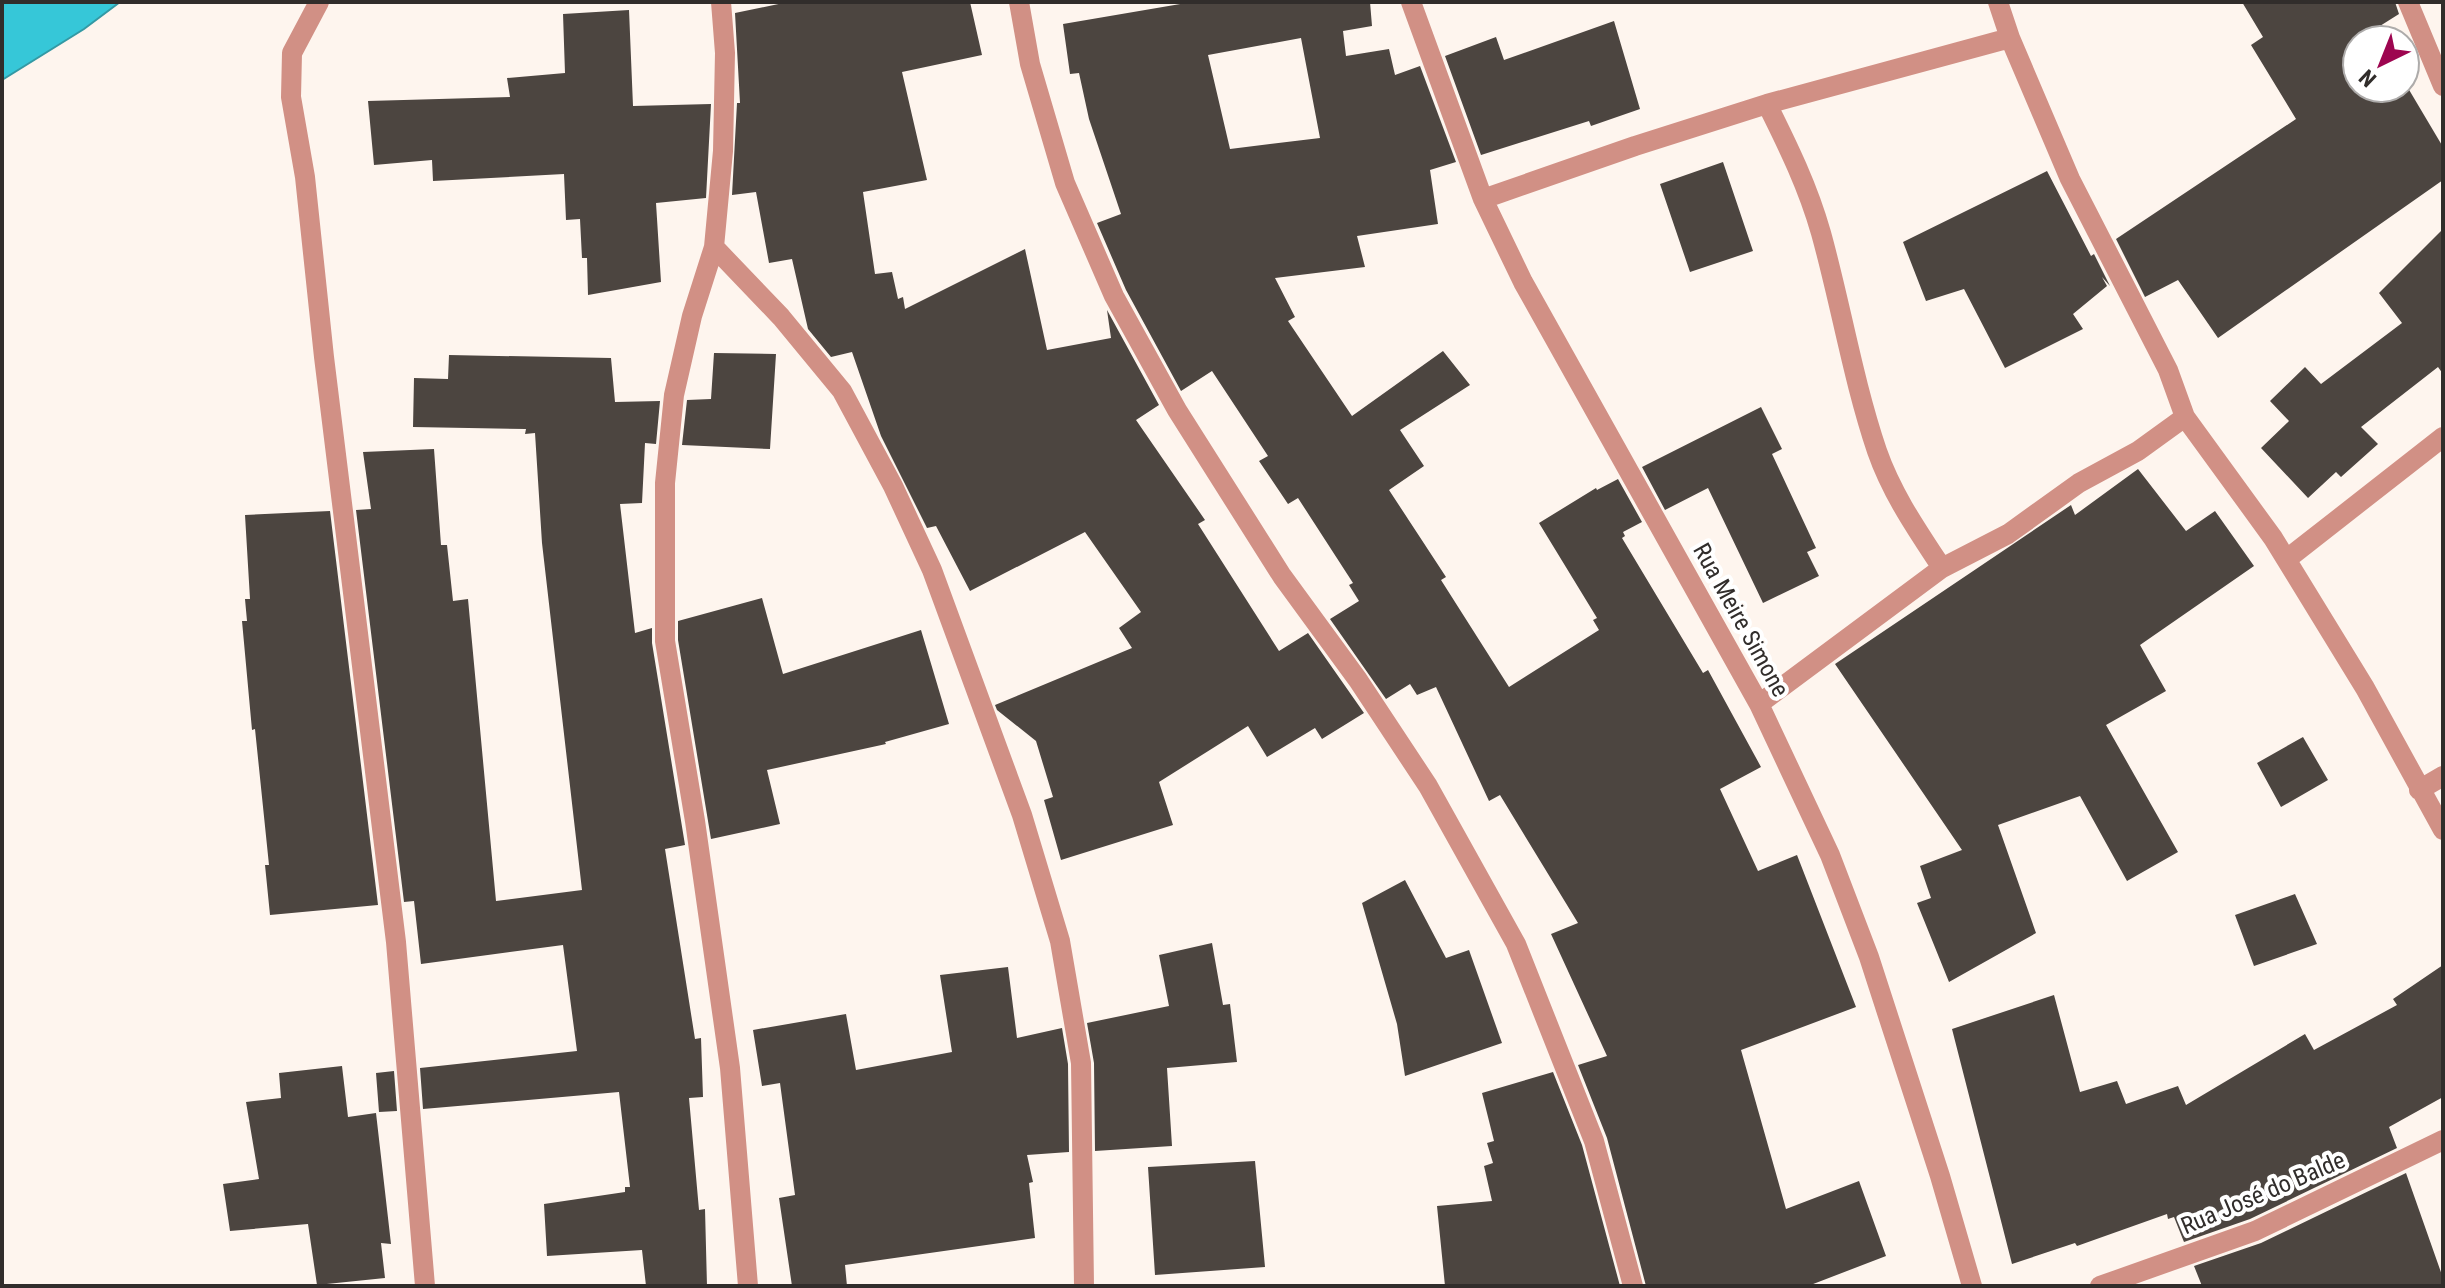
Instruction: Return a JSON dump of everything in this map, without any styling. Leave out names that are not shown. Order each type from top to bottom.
[{"type":"street","points":[[319,2],[292,53],[291,97],[305,177],[396,942],[425,1286]]},
{"type":"street","points":[[721,2],[725,53],[723,151],[714,247],[692,316],[674,395],[665,483],[665,641],[695,821],[730,1068],[748,1286]]},
{"type":"street","points":[[1019,2],[1030,64],[1065,183],[1114,296],[1177,410],[1282,576],[1358,680],[1428,786],[1516,944],[1594,1141],[1633,1286]]},
{"type":"street","name":"Rua Meire Simone","points":[[1411,2],[1483,199],[1523,282],[1759,704],[1830,855],[1869,957],[1972,1286]]},
{"type":"street","points":[[1998,2],[2010,38],[2070,179],[2168,370],[2185,417],[2287,559],[2365,688],[2443,830]]},
{"type":"street","points":[[2408,2],[2443,86]]},
{"type":"street","points":[[1483,199],[1767,104],[2010,38]]},
{"type":"street","points":[[1767,104],[1800,169],[1821,230],[1854,369],[1878,452],[1899,501],[1942,568]]},
{"type":"street","points":[[714,247],[781,317],[842,391],[893,486],[932,570],[1022,815],[1060,941],[1081,1063],[1084,1286]]},
{"type":"street","points":[[1759,704],[1942,568],[2008,534],[2079,483],[2138,451],[2185,417]]},
{"type":"street","points":[[2287,559],[2443,437]]},
{"type":"street","points":[[2419,790],[2443,776]]},
{"type":"street","name":"Rua José do Balde","points":[[2100,1286],[2255,1231],[2443,1140]]},
{"type":"water","points":[[2,2],[120,2],[84,29],[2,80]]},
{"type":"building","points":[[788,2],[970,2],[982,55],[902,72],[927,180],[863,192],[875,274],[892,272],[898,299],[903,297],[905,309],[1025,249],[1047,350],[1111,338],[1107,310],[1159,405],[1136,420],[1205,520],[1198,524],[1279,651],[1308,633],[1364,713],[1322,739],[1315,728],[1267,757],[1248,726],[1159,782],[1173,825],[1061,860],[1044,800],[1053,797],[1036,741],[997,710],[995,705],[1132,648],[1119,628],[1141,612],[1085,532],[970,591],[936,526],[927,528],[881,436],[852,352],[831,357],[808,329],[792,259],[769,263],[756,192],[732,195],[737,103],[740,103],[735,13]]},
{"type":"building","points":[[1192,2],[1370,2],[1372,26],[1343,31],[1346,56],[1389,49],[1395,75],[1420,66],[1456,162],[1430,170],[1438,224],[1357,236],[1365,267],[1275,278],[1295,317],[1288,321],[1352,416],[1443,351],[1470,385],[1400,430],[1424,466],[1389,490],[1446,577],[1441,580],[1509,687],[1599,630],[1593,620],[1597,618],[1539,523],[1596,488],[1618,479],[1642,522],[1623,532],[1625,536],[1622,538],[1703,673],[1708,670],[1761,767],[1720,789],[1758,871],[1797,855],[1856,1007],[1741,1050],[1786,1209],[1859,1181],[1886,1256],[1808,1286],[1646,1286],[1607,1138],[1578,1065],[1607,1056],[1551,934],[1578,923],[1500,795],[1489,801],[1436,687],[1417,695],[1410,684],[1386,699],[1330,619],[1359,601],[1349,585],[1353,583],[1298,498],[1288,504],[1259,461],[1268,456],[1212,371],[1181,391],[1126,290],[1097,223],[1121,214],[1089,119],[1079,73],[1070,74],[1063,24]],"holes":[[[1301,38],[1320,138],[1230,149],[1208,55]]]},
{"type":"building","points":[[2242,2],[2395,2],[2399,14],[2383,24],[2341,24],[2341,104],[2417,104],[2443,147],[2443,180],[2218,338],[2178,280],[2145,297],[2116,239],[2296,119],[2251,45],[2263,37]]},
{"type":"building","points":[[629,10],[633,106],[711,104],[706,198],[656,203],[661,282],[588,295],[587,258],[582,258],[580,219],[566,220],[564,174],[433,181],[432,160],[374,165],[368,101],[510,97],[507,78],[565,73],[563,14]]},
{"type":"building","points":[[1614,21],[1640,109],[1591,126],[1589,121],[1481,155],[1445,56],[1496,37],[1504,60]]},
{"type":"building","points":[[1723,162],[1753,251],[1690,272],[1660,184]]},
{"type":"building","points":[[2047,171],[2110,286],[2102,277],[2107,286],[2073,314],[2083,329],[2005,368],[1964,289],[1926,301],[1903,242]]},
{"type":"building","points":[[2443,229],[2443,374],[2438,367],[2361,427],[2378,444],[2341,477],[2336,472],[2308,498],[2261,448],[2289,421],[2270,401],[2305,367],[2321,384],[2402,323],[2379,293]]},
{"type":"building","points":[[714,353],[776,354],[770,449],[682,445],[687,400],[711,399]]},
{"type":"building","points":[[449,355],[611,358],[615,402],[660,401],[656,444],[645,443],[642,503],[620,504],[635,633],[652,628],[685,845],[665,849],[695,1039],[701,1038],[703,1097],[689,1098],[699,1210],[705,1209],[707,1286],[646,1286],[642,1250],[547,1256],[544,1204],[625,1192],[625,1187],[630,1187],[619,1092],[423,1109],[420,1068],[577,1051],[563,945],[421,964],[414,901],[404,902],[356,510],[371,509],[363,452],[434,449],[441,545],[447,545],[453,601],[468,599],[496,901],[582,890],[542,543],[535,433],[525,434],[526,429],[413,427],[414,378],[448,379]]},
{"type":"building","points":[[1761,407],[1782,449],[1772,454],[1816,548],[1807,552],[1819,576],[1763,603],[1708,488],[1665,510],[1642,467]]},
{"type":"building","points":[[2138,469],[2186,531],[2215,511],[2254,566],[2140,645],[2166,691],[2106,725],[2178,852],[2127,881],[2080,796],[1998,825],[2036,933],[1949,982],[1917,903],[1931,898],[1920,866],[1962,850],[1835,664],[2071,505],[2075,515]]},
{"type":"building","points":[[330,511],[378,905],[270,915],[265,865],[269,865],[242,621],[247,621],[245,599],[250,599],[245,515]]},
{"type":"building","points":[[762,598],[783,674],[921,630],[949,724],[886,744],[767,770],[780,824],[711,839],[678,640],[678,621]]},
{"type":"building","points":[[2303,737],[2328,780],[2281,807],[2257,763]]},
{"type":"building","points":[[1405,880],[1446,958],[1469,950],[1502,1043],[1405,1076],[1397,1024],[1362,903]]},
{"type":"building","points":[[2295,894],[2317,944],[2254,966],[2235,915]]},
{"type":"building","points":[[1212,943],[1223,1005],[1230,1004],[1237,1062],[1167,1068],[1172,1146],[1095,1151],[1094,1063],[1087,1023],[1169,1006],[1159,955]]},
{"type":"building","points":[[2443,965],[2443,1097],[2389,1127],[2397,1148],[2250,1219],[2184,1242],[2174,1217],[2168,1219],[2167,1214],[2077,1246],[2075,1243],[2012,1264],[1952,1029],[2054,995],[2080,1092],[2117,1081],[2126,1104],[2178,1086],[2186,1105],[2305,1034],[2314,1050],[2397,1005],[2393,999]]},
{"type":"building","points":[[1008,967],[1017,1038],[1062,1028],[1068,1064],[1069,1152],[1027,1155],[1033,1182],[1029,1183],[1035,1238],[845,1265],[847,1286],[792,1286],[779,1198],[795,1195],[780,1083],[762,1086],[753,1030],[846,1014],[856,1070],[952,1052],[940,975]]},
{"type":"building","points":[[342,1066],[348,1117],[376,1113],[391,1244],[381,1243],[385,1278],[317,1285],[308,1224],[230,1231],[223,1184],[259,1179],[246,1102],[281,1098],[279,1073]]},
{"type":"building","points":[[394,1071],[397,1111],[379,1112],[376,1073]]},
{"type":"building","points":[[1553,1072],[1582,1145],[1620,1286],[1445,1286],[1437,1206],[1492,1201],[1484,1166],[1493,1163],[1487,1143],[1494,1141],[1482,1093]]},
{"type":"building","points":[[1255,1161],[1265,1267],[1155,1275],[1148,1167]]},
{"type":"building","points":[[2406,1173],[2443,1278],[2443,1286],[2202,1286],[2194,1266],[2261,1243]]}]
